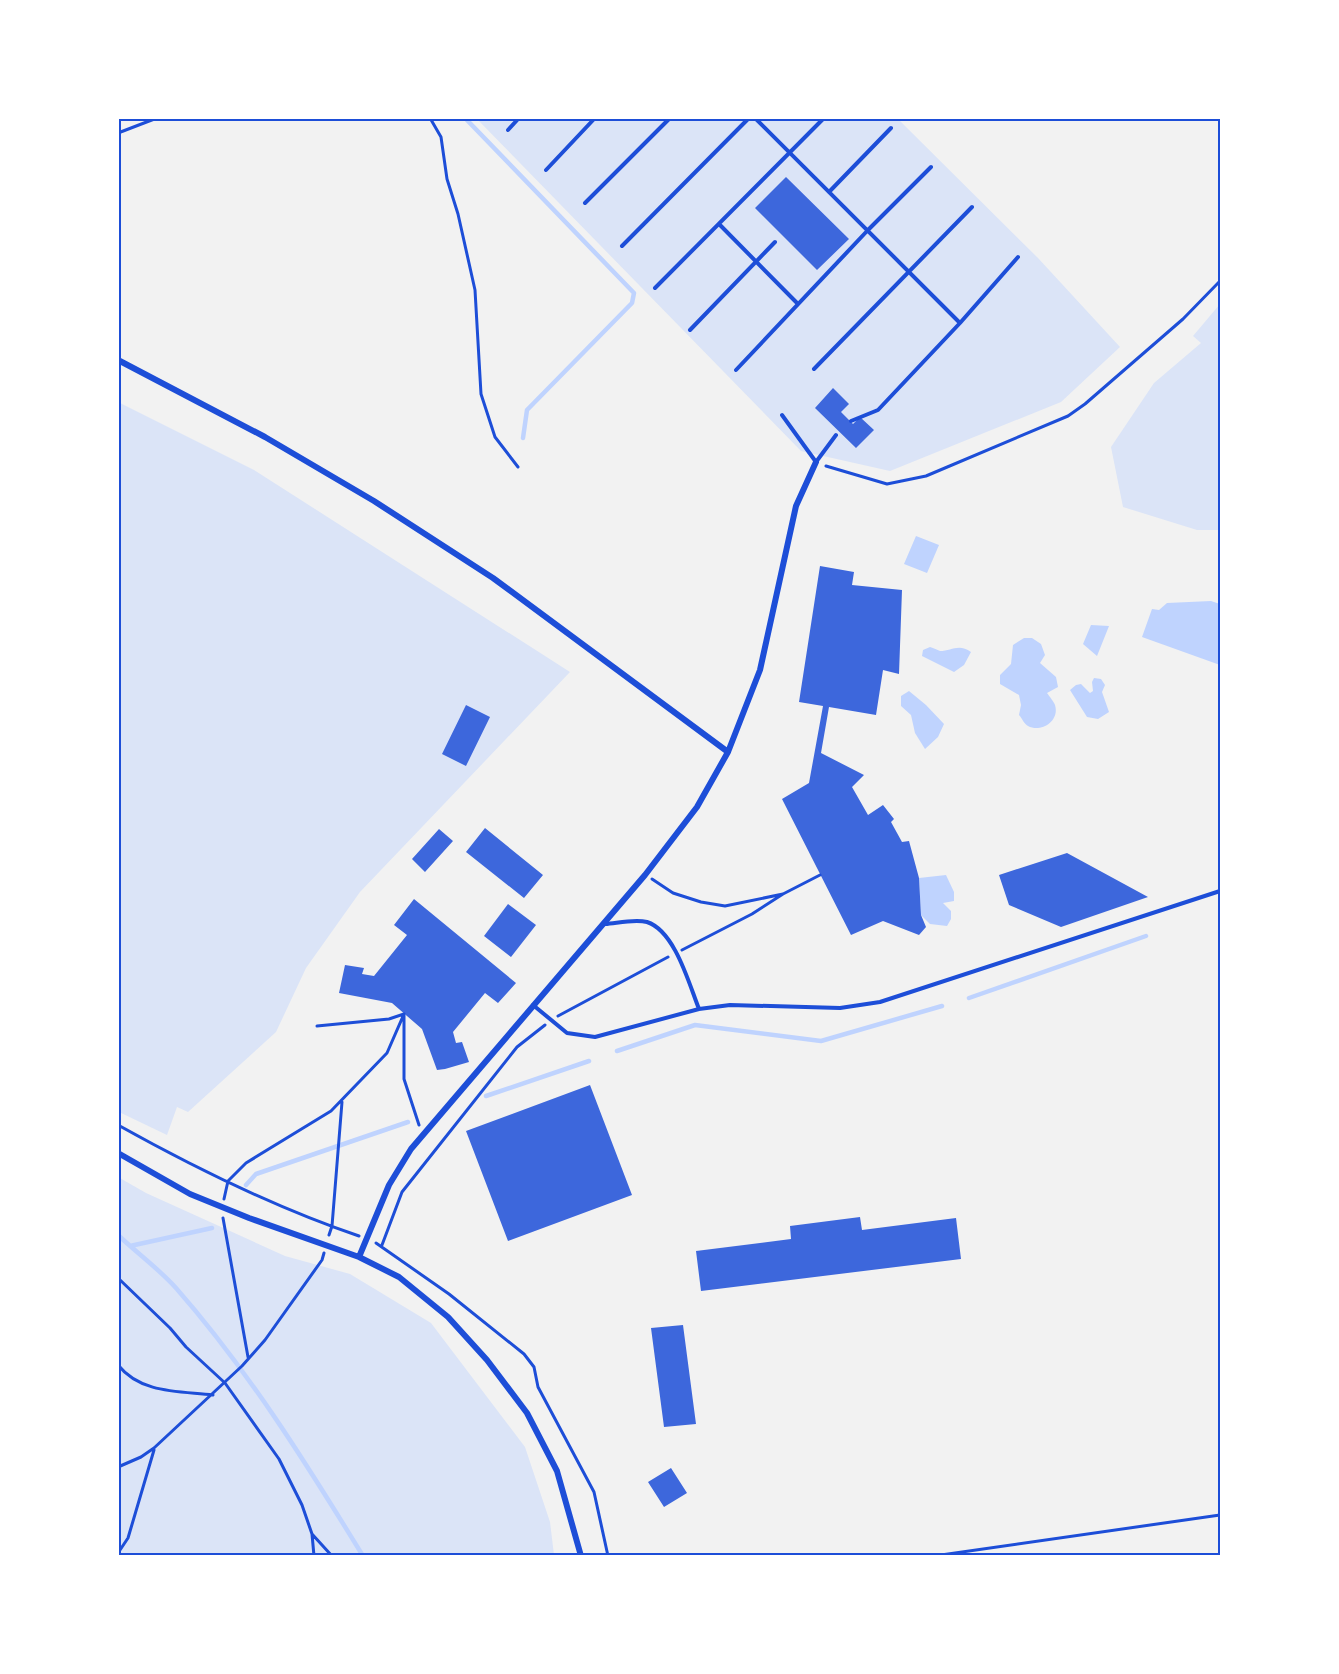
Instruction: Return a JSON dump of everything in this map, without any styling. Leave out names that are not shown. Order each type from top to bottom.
[{"type":"street","points":[[118,360],[265,437],[375,501],[493,579],[728,752]]},
{"type":"street","points":[[359,1257],[389,1185],[411,1149],[645,875],[697,807],[728,752],[760,670],[796,506],[816,462]]},
{"type":"street","points":[[118,1153],[190,1194],[359,1257],[399,1277],[448,1317],[487,1360],[527,1413],[557,1472],[581,1556]]},
{"type":"lane","points":[[508,130],[519,118]]},
{"type":"lane","points":[[546,170],[595,118]]},
{"type":"lane","points":[[585,203],[670,118]]},
{"type":"lane","points":[[622,246],[749,118]]},
{"type":"lane","points":[[755,118],[960,322]]},
{"type":"lane","points":[[655,288],[824,118]]},
{"type":"lane","points":[[829,192],[891,128]]},
{"type":"lane","points":[[736,370],[931,167]]},
{"type":"lane","points":[[814,369],[972,207]]},
{"type":"lane","points":[[719,224],[798,304]]},
{"type":"lane","points":[[690,330],[775,242]]},
{"type":"lane","points":[[851,421],[878,410],[1018,257]]},
{"type":"lane","points":[[782,415],[816,462],[836,435]]},
{"type":"lane","points":[[533,1005],[567,1033],[595,1037],[699,1009],[730,1005],[840,1008],[880,1002],[1221,891]]},
{"type":"lane","points":[[602,924],[647,922],[657,928],[677,953],[699,1009]]},
{"type":"path","points":[[118,133],[157,118]]},
{"type":"path","points":[[430,118],[441,137],[447,179],[458,214],[475,290],[481,394],[495,437],[518,467]]},
{"type":"path","points":[[816,462],[887,483],[926,476],[1068,416],[1183,319],[1221,281]]},
{"type":"path","points":[[645,875],[673,893],[701,902],[725,906],[783,894]]},
{"type":"path","points":[[382,1245],[402,1192],[517,1047],[550,1020],[752,914],[783,894],[820,875]]},
{"type":"path","points":[[404,1014],[404,1078],[422,1136]]},
{"type":"path","points":[[317,1026],[389,1019],[404,1014]]},
{"type":"path","points":[[248,1358],[223,1228],[222,1207],[228,1181],[246,1163],[331,1111],[387,1053],[404,1014]]},
{"type":"path","points":[[118,1467],[154,1449],[234,1374],[265,1340],[322,1260],[332,1226],[342,1100]]},
{"type":"path","points":[[118,1125],[174,1157],[332,1226],[382,1245],[449,1294],[524,1354],[534,1367],[538,1387],[594,1492],[608,1556]]},
{"type":"path","points":[[118,1278],[225,1383],[279,1459],[302,1505],[312,1534],[314,1556]]},
{"type":"path","points":[[118,1365],[141,1384],[157,1389],[213,1395]]},
{"type":"path","points":[[118,1553],[128,1538],[154,1449]]},
{"type":"path","points":[[934,1556],[1221,1515]]},
{"type":"path","points":[[312,1534],[332,1556]]},
{"type":"shaded area","points":[[477,119],[898,119],[1038,258],[1120,347],[1061,402],[890,471],[801,451]]},
{"type":"shaded area","points":[[1220,304],[1220,530],[1197,530],[1123,507],[1111,447],[1154,383],[1201,343],[1193,336]]},
{"type":"shaded area","points":[[118,402],[254,470],[570,672],[360,892],[306,968],[276,1032],[188,1112],[177,1107],[167,1135],[119,1112]]},
{"type":"shaded area","points":[[118,1177],[146,1193],[285,1256],[350,1274],[431,1323],[525,1447],[550,1522],[554,1555],[119,1555]]},
{"type":"water","points":[[916,536],[939,545],[927,573],[904,564]]},
{"type":"water","points":[[1211,601],[1220,604],[1220,665],[1142,637],[1152,609],[1159,610],[1167,603]]},
{"type":"water","points":[[1091,625],[1109,626],[1097,656],[1083,644]]},
{"type":"water","points":[[1024,638],[1032,638],[1041,644],[1045,655],[1040,663],[1056,677],[1058,687],[1047,693],[1055,705],[1055,716],[1044,727],[1033,728],[1025,724],[1019,715],[1021,705],[1019,695],[1000,684],[1000,675],[1011,664],[1013,645]]},
{"type":"water","points":[[930,647],[940,651],[963,648],[971,652],[964,665],[954,672],[922,656],[923,650]]},
{"type":"water","points":[[1094,678],[1101,679],[1105,685],[1102,692],[1109,712],[1098,719],[1087,717],[1070,690],[1081,684],[1090,693],[1093,691]]},
{"type":"water","points":[[909,691],[944,724],[938,737],[925,749],[915,733],[911,715],[901,706],[901,696]]},
{"type":"water","points":[[946,875],[954,892],[954,901],[943,903],[951,911],[951,919],[947,926],[930,924],[921,915],[919,878]]},
{"type":"building","points":[[786,177],[849,239],[817,270],[755,208]]},
{"type":"building","points":[[833,388],[849,404],[841,412],[853,424],[860,417],[874,430],[856,448],[815,408]]},
{"type":"building","points":[[820,566],[854,572],[852,585],[902,590],[899,674],[883,670],[876,715],[829,707],[821,753],[864,775],[852,787],[868,815],[883,805],[894,819],[891,822],[902,842],[909,841],[919,878],[921,915],[926,927],[919,935],[883,921],[851,935],[782,799],[809,783],[823,706],[799,702]]},
{"type":"building","points":[[466,705],[490,717],[466,766],[442,754]]},
{"type":"building","points":[[485,828],[543,875],[524,898],[466,852]]},
{"type":"building","points":[[439,829],[453,841],[425,872],[412,859]]},
{"type":"building","points":[[1067,853],[1148,897],[1061,927],[1009,905],[999,875]]},
{"type":"building","points":[[414,899],[516,983],[498,1003],[485,993],[453,1032],[456,1043],[462,1042],[469,1062],[445,1069],[437,1070],[422,1029],[392,1003],[339,993],[345,965],[364,968],[362,974],[374,976],[407,935],[394,925]]},
{"type":"building","points":[[508,904],[536,925],[511,957],[484,936]]},
{"type":"building","points":[[590,1085],[632,1195],[508,1241],[466,1131]]},
{"type":"building","points":[[860,1217],[862,1230],[956,1218],[961,1259],[701,1291],[696,1251],[791,1239],[790,1226]]},
{"type":"building","points":[[683,1325],[696,1424],[664,1427],[651,1328]]},
{"type":"building","points":[[671,1468],[687,1493],[664,1507],[648,1482]]},
{"type":"waterway","points":[[465,118],[634,293],[632,303],[527,410],[523,438]]},
{"type":"waterway","points":[[969,998],[1146,936]]},
{"type":"waterway","points":[[617,1051],[695,1025],[821,1041],[942,1006]]},
{"type":"waterway","points":[[486,1096],[589,1061]]},
{"type":"waterway","points":[[246,1185],[256,1174],[408,1122]]},
{"type":"waterway","points":[[130,1246],[212,1228]]},
{"type":"waterway","points":[[118,1235],[176,1288],[228,1351],[298,1452],[363,1556]]}]
